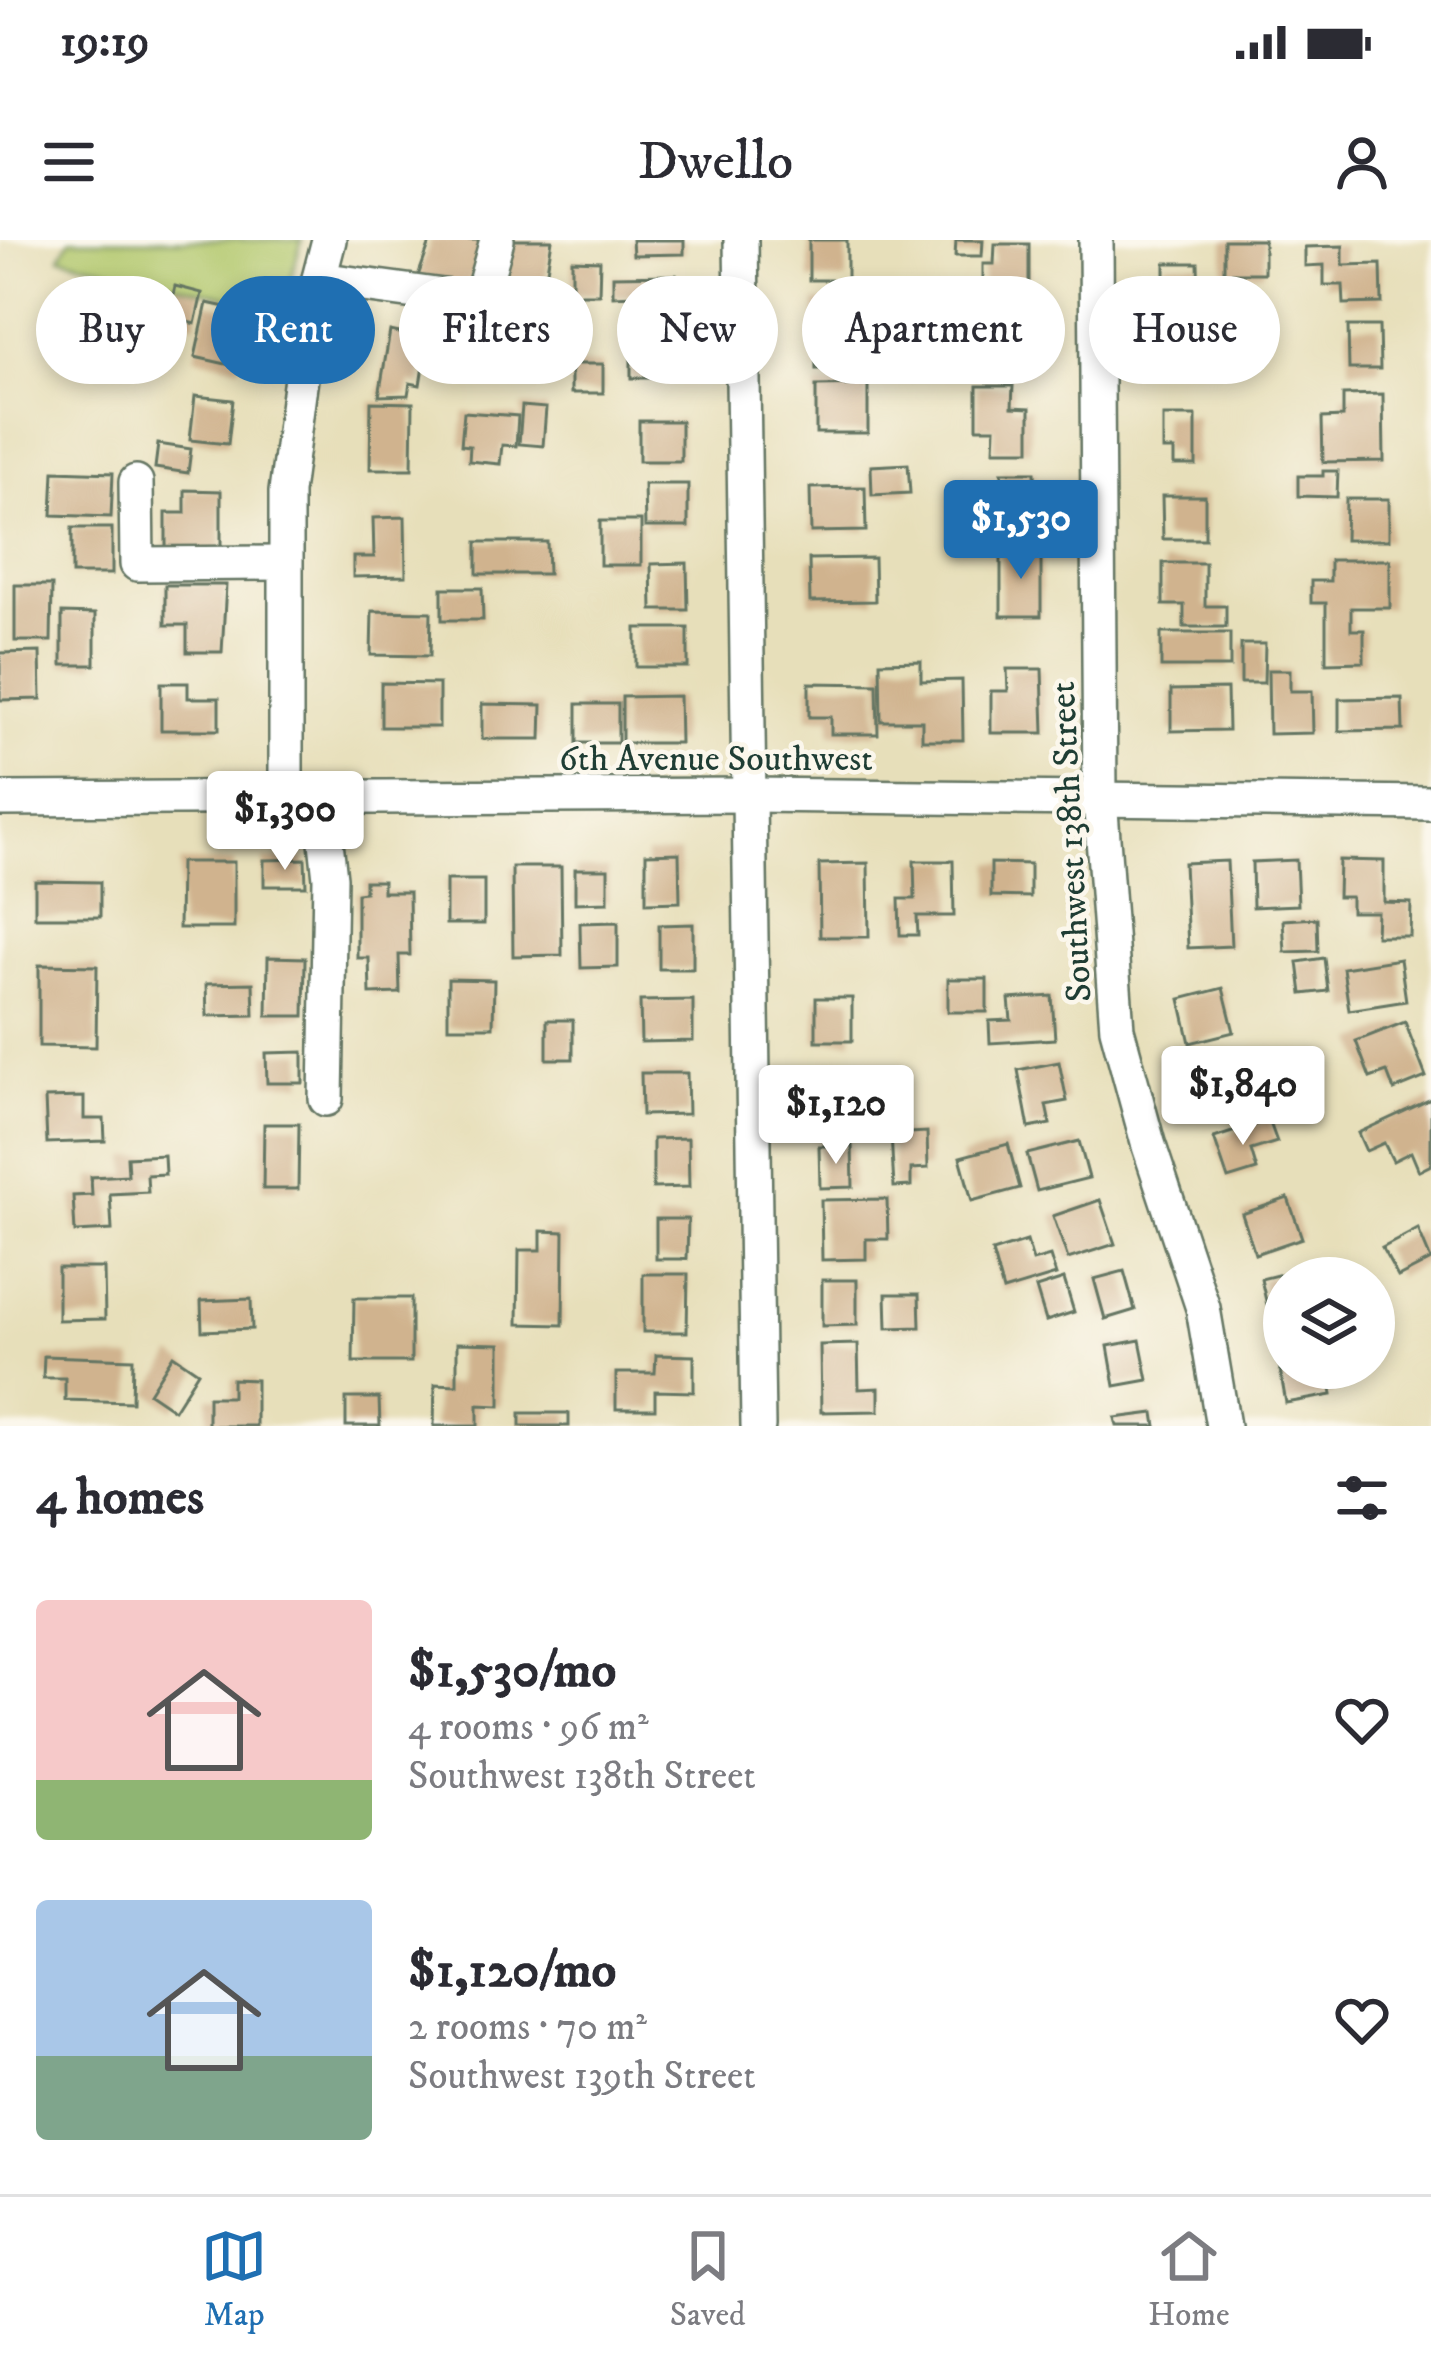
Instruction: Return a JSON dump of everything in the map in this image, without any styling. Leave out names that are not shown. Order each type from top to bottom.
[{"type":"street","points":[[320,276],[329,240]]},
{"type":"street","points":[[375,287],[480,301],[497,240]]},
{"type":"street","points":[[740,240],[758,1426]]},
{"type":"street","name":"Southwest 138th Street","points":[[1096,240],[1100,797],[1117,1029],[1148,1142],[1203,1308],[1223,1426]]},
{"type":"street","points":[[286,797],[286,492],[298,384]]},
{"type":"street","points":[[136,482],[137,564],[285,563]]},
{"type":"street","name":"6th Avenue Southwest","points":[[0,799],[752,795],[1431,802]]},
{"type":"street","points":[[321,796],[330,878],[326,1099]]},
{"type":"green space","points":[[70,240],[302,240],[292,276],[211,276],[211,293],[187,287],[187,276],[140,276],[60,257]]},
{"type":"building","points":[[431,240],[485,240],[471,276],[418,276]]},
{"type":"building","points":[[510,240],[552,240],[546,276],[504,276]]},
{"type":"building","points":[[632,240],[684,240],[684,254],[633,255]]},
{"type":"building","points":[[809,240],[847,240],[847,276],[809,276]]},
{"type":"building","points":[[956,240],[983,240],[982,256],[955,256]]},
{"type":"building","points":[[1224,240],[1264,240],[1264,273],[1224,273]]},
{"type":"building","points":[[995,244],[1029,244],[1029,276],[983,276],[983,264],[994,264]]},
{"type":"building","points":[[1343,246],[1343,265],[1381,264],[1382,303],[1344,304],[1343,285],[1324,285],[1324,265],[1305,266],[1305,247]]},
{"type":"building","points":[[572,260],[600,261],[599,294],[593,294],[593,276],[572,276]]},
{"type":"building","points":[[1165,263],[1198,263],[1198,276],[1165,276]]},
{"type":"building","points":[[676,275],[617,276],[617,296],[613,296],[613,276]]},
{"type":"building","points":[[187,289],[202,293],[195,324],[187,322]]},
{"type":"building","points":[[207,303],[211,304],[211,361],[195,357]]},
{"type":"building","points":[[1348,326],[1379,326],[1380,369],[1349,369]]},
{"type":"building","points":[[390,331],[399,333],[399,384],[410,384],[408,395],[379,396]]},
{"type":"building","points":[[593,364],[603,364],[603,393],[571,393],[571,384],[593,384]]},
{"type":"building","points":[[868,385],[868,433],[816,433],[816,386]]},
{"type":"building","points":[[977,386],[1013,386],[1012,407],[1030,408],[1030,450],[994,450],[995,428],[977,428]]},
{"type":"building","points":[[1383,394],[1384,461],[1323,462],[1322,418],[1343,417],[1343,395]]},
{"type":"building","points":[[195,396],[233,400],[228,444],[190,440]]},
{"type":"building","points":[[371,402],[413,403],[412,469],[370,469]]},
{"type":"building","points":[[522,406],[546,408],[543,446],[519,444]]},
{"type":"building","points":[[464,412],[518,416],[516,446],[502,445],[500,464],[469,461],[470,446],[461,445]]},
{"type":"building","points":[[1163,416],[1196,416],[1196,465],[1174,465],[1174,450],[1163,450]]},
{"type":"building","points":[[639,421],[681,421],[681,461],[639,461]]},
{"type":"building","points":[[158,444],[191,449],[188,473],[155,468]]},
{"type":"building","points":[[908,464],[910,493],[872,495],[871,466]]},
{"type":"building","points":[[54,471],[113,473],[111,517],[52,515]]},
{"type":"building","points":[[1323,471],[1338,471],[1337,497],[1298,496],[1298,476],[1323,476]]},
{"type":"building","points":[[1002,472],[1035,472],[1036,509],[1002,510]]},
{"type":"building","points":[[644,484],[688,484],[688,527],[645,527]]},
{"type":"building","points":[[865,487],[866,531],[811,532],[810,488]]},
{"type":"building","points":[[185,490],[221,491],[221,559],[166,559],[166,513],[185,513]]},
{"type":"building","points":[[1162,496],[1205,496],[1205,539],[1163,539]]},
{"type":"building","points":[[1346,499],[1389,499],[1389,540],[1345,540]]},
{"type":"building","points":[[405,517],[406,576],[353,577],[353,557],[374,557],[373,518]]},
{"type":"building","points":[[600,521],[641,521],[641,565],[600,565]]},
{"type":"building","points":[[72,528],[112,528],[112,574],[72,574]]},
{"type":"building","points":[[477,542],[547,542],[548,574],[477,574]]},
{"type":"building","points":[[1001,548],[1041,548],[1041,616],[1001,616]]},
{"type":"building","points":[[874,558],[875,601],[810,602],[809,559]]},
{"type":"building","points":[[1330,560],[1390,560],[1390,608],[1351,608],[1351,630],[1364,630],[1364,662],[1326,663],[1326,603],[1311,603],[1311,581],[1330,581]]},
{"type":"building","points":[[687,563],[688,610],[652,610],[651,564]]},
{"type":"building","points":[[1163,563],[1205,563],[1205,606],[1226,606],[1226,627],[1184,627],[1184,605],[1163,605]]},
{"type":"building","points":[[15,585],[52,585],[51,641],[15,641]]},
{"type":"building","points":[[165,585],[226,585],[222,652],[187,652],[187,625],[165,625]]},
{"type":"building","points":[[442,588],[482,588],[483,620],[442,620]]},
{"type":"building","points":[[372,611],[431,612],[430,656],[371,655]]},
{"type":"building","points":[[62,613],[95,614],[95,665],[62,665]]},
{"type":"building","points":[[636,628],[688,628],[688,667],[636,667]]},
{"type":"building","points":[[1161,633],[1230,633],[1230,667],[1161,667]]},
{"type":"building","points":[[1241,644],[1265,644],[1264,683],[1241,683]]},
{"type":"building","points":[[40,652],[41,699],[0,700],[0,653]]},
{"type":"building","points":[[921,661],[921,681],[962,680],[963,740],[922,740],[922,721],[881,721],[880,662]]},
{"type":"building","points":[[1007,669],[1042,669],[1044,733],[991,733],[991,691],[1008,691]]},
{"type":"building","points":[[1268,670],[1290,670],[1290,691],[1312,691],[1313,733],[1269,734]]},
{"type":"building","points":[[161,683],[188,683],[188,698],[219,698],[219,730],[161,730]]},
{"type":"building","points":[[381,683],[439,684],[439,727],[381,727]]},
{"type":"building","points":[[809,683],[877,684],[878,734],[831,734],[831,717],[809,717]]},
{"type":"building","points":[[1227,689],[1228,730],[1171,731],[1171,690]]},
{"type":"building","points":[[679,696],[680,743],[622,743],[622,697]]},
{"type":"building","points":[[1402,698],[1403,730],[1339,731],[1339,699]]},
{"type":"building","points":[[482,704],[542,705],[541,739],[482,739]]},
{"type":"building","points":[[577,704],[618,704],[618,743],[577,743]]},
{"type":"building","points":[[679,853],[680,902],[646,903],[646,854]]},
{"type":"building","points":[[305,859],[306,886],[264,886],[264,860]]},
{"type":"building","points":[[1296,860],[1298,905],[1253,907],[1252,862]]},
{"type":"building","points":[[1339,860],[1384,861],[1384,902],[1411,903],[1410,936],[1376,936],[1377,912],[1351,912],[1351,897],[1338,897]]},
{"type":"building","points":[[914,861],[953,861],[954,916],[917,916],[918,935],[900,935],[899,899],[915,899]]},
{"type":"building","points":[[1227,861],[1231,946],[1188,948],[1184,863]]},
{"type":"building","points":[[180,862],[234,862],[234,928],[179,928]]},
{"type":"building","points":[[868,863],[869,937],[820,937],[819,864]]},
{"type":"building","points":[[991,863],[1030,864],[1030,897],[991,896]]},
{"type":"building","points":[[512,867],[561,867],[562,955],[513,956]]},
{"type":"building","points":[[575,869],[608,869],[608,902],[575,903]]},
{"type":"building","points":[[446,880],[484,880],[484,924],[446,924]]},
{"type":"building","points":[[35,881],[100,882],[100,917],[35,917]]},
{"type":"building","points":[[365,881],[383,881],[383,892],[409,892],[410,955],[399,955],[400,993],[370,994],[369,958],[357,958],[357,893],[365,892]]},
{"type":"building","points":[[1317,918],[1318,951],[1285,952],[1283,920]]},
{"type":"building","points":[[618,922],[618,967],[581,968],[580,923]]},
{"type":"building","points":[[693,924],[693,969],[659,969],[659,925]]},
{"type":"building","points":[[268,957],[305,958],[304,1016],[267,1016]]},
{"type":"building","points":[[1324,958],[1328,991],[1302,994],[1298,962]]},
{"type":"building","points":[[1400,959],[1406,1001],[1349,1010],[1343,968]]},
{"type":"building","points":[[39,965],[97,966],[96,1047],[39,1046]]},
{"type":"building","points":[[448,979],[494,980],[493,1027],[448,1027]]},
{"type":"building","points":[[948,979],[987,979],[987,1012],[948,1012]]},
{"type":"building","points":[[253,983],[254,1015],[207,1016],[206,984]]},
{"type":"building","points":[[1223,988],[1234,1032],[1190,1043],[1180,999]]},
{"type":"building","points":[[1052,996],[1055,1039],[990,1043],[989,1021],[1011,1020],[1009,999]]},
{"type":"building","points":[[816,998],[852,998],[852,1041],[816,1041]]},
{"type":"building","points":[[693,1000],[693,1041],[641,1042],[640,1001]]},
{"type":"building","points":[[547,1020],[573,1020],[573,1059],[547,1059]]},
{"type":"building","points":[[1405,1022],[1426,1077],[1394,1090],[1387,1072],[1370,1078],[1356,1041]]},
{"type":"building","points":[[303,1052],[303,1083],[267,1083],[266,1053]]},
{"type":"building","points":[[1059,1062],[1067,1101],[1046,1105],[1050,1124],[1029,1128],[1018,1070]]},
{"type":"building","points":[[1229,1067],[1239,1103],[1207,1113],[1196,1077]]},
{"type":"building","points":[[816,1070],[853,1070],[853,1112],[816,1112]]},
{"type":"building","points":[[641,1073],[687,1073],[688,1114],[642,1115]]},
{"type":"building","points":[[84,1097],[84,1119],[104,1119],[105,1141],[47,1143],[45,1098]]},
{"type":"building","points":[[1431,1099],[1431,1165],[1419,1171],[1411,1152],[1393,1161],[1384,1143],[1366,1151],[1358,1133]]},
{"type":"building","points":[[1269,1120],[1277,1142],[1251,1150],[1257,1170],[1228,1179],[1214,1138]]},
{"type":"building","points":[[264,1124],[299,1124],[298,1189],[263,1189]]},
{"type":"building","points":[[927,1132],[928,1168],[911,1169],[911,1186],[894,1187],[891,1134]]},
{"type":"building","points":[[688,1138],[689,1187],[653,1188],[653,1139]]},
{"type":"building","points":[[1079,1141],[1089,1178],[1037,1191],[1027,1154]]},
{"type":"building","points":[[1008,1144],[1020,1188],[972,1201],[960,1157]]},
{"type":"building","points":[[819,1146],[852,1146],[853,1187],[820,1188]]},
{"type":"building","points":[[164,1155],[165,1174],[147,1175],[148,1192],[110,1194],[112,1230],[75,1232],[73,1196],[92,1195],[91,1177],[128,1175],[127,1157]]},
{"type":"building","points":[[1288,1198],[1302,1238],[1255,1254],[1242,1214]]},
{"type":"building","points":[[887,1199],[888,1239],[866,1239],[866,1259],[822,1260],[821,1200]]},
{"type":"building","points":[[1100,1200],[1115,1244],[1068,1259],[1053,1216]]},
{"type":"building","points":[[656,1219],[688,1219],[687,1259],[656,1259]]},
{"type":"building","points":[[1418,1229],[1431,1260],[1398,1277],[1395,1257],[1387,1257],[1382,1248]]},
{"type":"building","points":[[541,1231],[564,1232],[563,1325],[518,1324],[519,1250],[541,1250]]},
{"type":"building","points":[[1027,1241],[1033,1261],[1050,1256],[1056,1275],[1003,1291],[992,1252]]},
{"type":"building","points":[[58,1268],[104,1268],[105,1319],[58,1320]]},
{"type":"building","points":[[1124,1271],[1135,1310],[1105,1319],[1094,1279]]},
{"type":"building","points":[[643,1274],[688,1274],[687,1332],[643,1332]]},
{"type":"building","points":[[1064,1279],[1074,1312],[1046,1321],[1036,1288]]},
{"type":"building","points":[[822,1280],[857,1280],[857,1325],[822,1326]]},
{"type":"building","points":[[886,1294],[919,1294],[920,1327],[887,1328]]},
{"type":"building","points":[[354,1298],[411,1298],[411,1362],[353,1362]]},
{"type":"building","points":[[251,1299],[252,1329],[202,1331],[201,1301]]},
{"type":"building","points":[[1140,1340],[1148,1380],[1115,1386],[1108,1346]]},
{"type":"building","points":[[457,1343],[500,1344],[500,1406],[478,1405],[478,1426],[434,1426],[435,1384],[457,1385]]},
{"type":"building","points":[[858,1344],[859,1389],[879,1388],[879,1411],[821,1412],[820,1345]]},
{"type":"building","points":[[173,1355],[198,1372],[174,1410],[149,1393]]},
{"type":"building","points":[[656,1355],[694,1356],[694,1392],[655,1391],[655,1409],[616,1409],[616,1373],[655,1373]]},
{"type":"building","points":[[44,1356],[133,1359],[132,1402],[65,1400],[65,1378],[43,1378]]},
{"type":"building","points":[[232,1379],[256,1380],[256,1426],[208,1426],[208,1397],[232,1397]]},
{"type":"building","points":[[1284,1389],[1331,1389],[1332,1395],[1286,1403]]},
{"type":"building","points":[[346,1398],[379,1398],[380,1426],[346,1426]]},
{"type":"building","points":[[520,1413],[569,1413],[569,1426],[520,1426]]},
{"type":"building","points":[[1154,1413],[1156,1426],[1117,1426],[1115,1418]]}]
